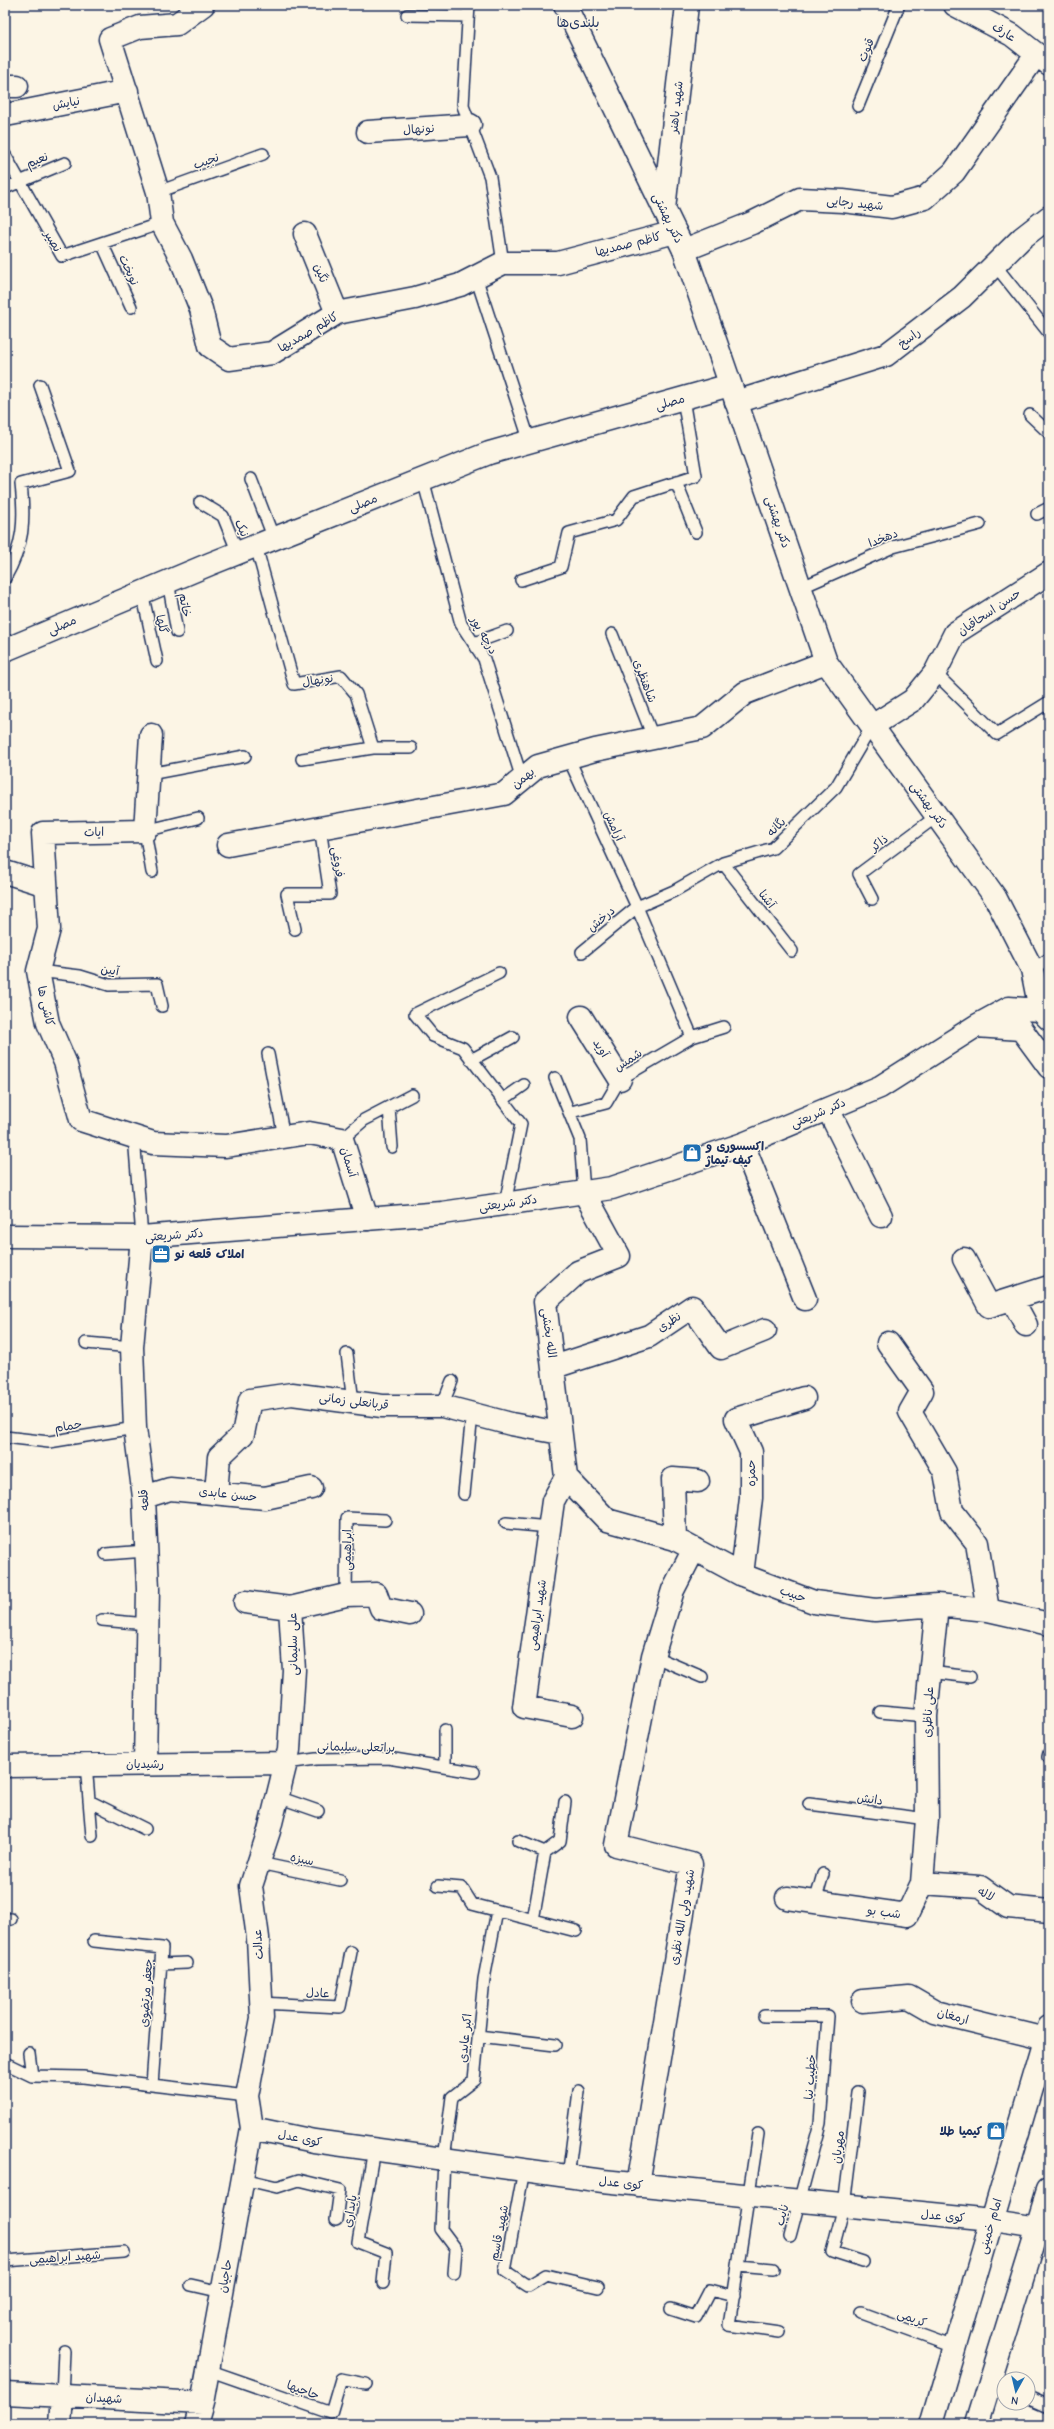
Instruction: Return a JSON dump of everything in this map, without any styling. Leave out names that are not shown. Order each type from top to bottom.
[{"type":"street","name":"کاظم صمدیها","points":[[203,5],[177,24],[140,27],[110,39],[158,192],[162,223],[181,259],[201,309],[210,346],[229,360],[272,353],[337,313],[415,298],[460,285],[503,263],[558,262],[680,241]]},
{"type":"street","name":"دکتر بهشتی","points":[[565,5],[680,241],[826,662],[995,897],[1040,964],[1045,1015]]},
{"type":"street","name":"شهید باهنر","points":[[664,209],[687,5]]},
{"type":"street","name":"عارف","points":[[956,5],[1012,35],[1043,60]]},
{"type":"street","name":"شهید رجایی","points":[[680,241],[752,223],[800,199],[843,200],[892,207],[925,198],[954,172],[1043,60]]},
{"type":"street","name":"نیایش","points":[[6,115],[126,91]]},
{"type":"street","name":"نونهال","points":[[368,132],[470,125]]},
{"type":"street","name":"راسخ","points":[[733,394],[886,355],[962,297],[1022,238],[1049,217]]},
{"type":"street","name":"نگین","points":[[305,234],[337,313]]},
{"type":"street","name":"مصلی","points":[[6,648],[168,581],[489,453],[683,399],[733,394]]},
{"type":"street","name":"حسن اسحاقیان","points":[[872,726],[913,700],[935,673],[955,633],[1049,573]]},
{"type":"street","name":"بهمن","points":[[228,845],[504,794],[538,766],[568,757],[652,737],[702,728],[745,693],[826,662]]},
{"type":"street","points":[[145,831],[151,735]]},
{"type":"street","name":"ایات","points":[[43,833],[145,831]]},
{"type":"street","name":"کاشی ها","points":[[43,833],[48,929],[38,970],[48,1023],[65,1062],[81,1120],[153,1142],[226,1146],[309,1133],[342,1139]]},
{"type":"street","points":[[5,872],[46,885]]},
{"type":"street","name":"دکتر شریعتی","points":[[5,1236],[142,1237],[442,1213],[612,1188],[743,1144],[880,1086],[976,1026],[1009,1008],[1045,1015]]},
{"type":"street","name":"آوید","points":[[581,1017],[620,1080]]},
{"type":"street","points":[[976,1026],[1021,1029],[1049,1067]]},
{"type":"street","points":[[828,1109],[881,1216]]},
{"type":"street","name":"آسمان","points":[[342,1139],[367,1219]]},
{"type":"street","points":[[743,1144],[805,1299]]},
{"type":"street","name":"الله بخشی","points":[[566,1477],[545,1302],[578,1272],[619,1256],[584,1192]]},
{"type":"street","name":"قلعه","points":[[142,1237],[132,1347],[135,1428],[144,1497],[146,1551],[147,1624],[145,1764]]},
{"type":"street","points":[[964,1259],[989,1306],[1049,1286]]},
{"type":"street","points":[[1012,1299],[1026,1325]]},
{"type":"street","name":"نظری","points":[[554,1367],[649,1336],[692,1307],[721,1348],[765,1330]]},
{"type":"street","points":[[888,1343],[922,1391],[910,1412],[945,1472],[952,1511],[977,1543],[988,1610]]},
{"type":"street","name":"قربانعلی زمانی","points":[[216,1493],[219,1457],[243,1434],[250,1400],[292,1394],[382,1406],[442,1406],[560,1433]]},
{"type":"street","name":"حمزه","points":[[742,1575],[751,1498],[751,1452],[736,1419],[804,1398]]},
{"type":"street","name":"حبیب","points":[[566,1477],[607,1520],[685,1544],[742,1575],[814,1602],[875,1610],[937,1605],[988,1610],[1049,1624]]},
{"type":"street","name":"شهید ابراهیمی","points":[[566,1477],[553,1501],[524,1707],[572,1716]]},
{"type":"street","points":[[685,1544],[673,1479],[698,1481]]},
{"type":"street","name":"حسن عابدی","points":[[144,1497],[170,1489],[265,1498],[311,1488]]},
{"type":"street","name":"شهید ولی الله نظری","points":[[638,2185],[691,1864],[616,1845],[653,1656],[685,1544]]},
{"type":"street","name":"علی سلیمانی","points":[[286,1763],[289,1750],[294,1670],[290,1608],[346,1595],[376,1594],[381,1608],[410,1614]]},
{"type":"street","points":[[245,1602],[290,1608]]},
{"type":"street","name":"علی ناظری","points":[[927,1820],[926,1716],[937,1605]]},
{"type":"street","name":"رشیدیان","points":[[5,1766],[286,1763]]},
{"type":"street","name":"عدالت","points":[[252,2128],[246,2096],[262,2018],[258,1938],[251,1886],[278,1797],[286,1763]]},
{"type":"street","name":"شب بو","points":[[787,1898],[907,1915],[922,1883],[927,1820]]},
{"type":"street","name":"لاله","points":[[922,1883],[980,1888],[1008,1907],[1049,1911]]},
{"type":"street","name":"ارمغان","points":[[863,2001],[909,1997],[935,2012],[1047,2033]]},
{"type":"street","name":"امام خمینی","points":[[932,2424],[1047,2033]]},
{"type":"street","name":"کوی عدل","points":[[252,2128],[314,2141],[568,2177],[798,2202],[992,2220],[1044,2227]]},
{"type":"street","name":"حاجیان","points":[[196,2424],[202,2403],[252,2128]]},
{"type":"street","points":[[1002,2371],[1044,2227],[1049,2191]]},
{"type":"street","points":[[978,2424],[996,2387]]},
{"type":"street","name":"شهیدان","points":[[5,2393],[202,2403]]},
{"type":"street","points":[[60,2424],[62,2396]]},
{"type":"lane","name":"قنوت","points":[[858,106],[899,5]]},
{"type":"lane","points":[[407,15],[469,10],[463,106],[490,177],[503,263]]},
{"type":"lane","name":"نجیب","points":[[158,192],[263,154]]},
{"type":"lane","name":"نصیر","points":[[5,155],[62,256],[162,223]]},
{"type":"lane","name":"نعیم","points":[[20,182],[65,163]]},
{"type":"lane","points":[[5,188],[20,182]]},
{"type":"lane","name":"نوبخت","points":[[102,243],[131,307]]},
{"type":"lane","points":[[995,265],[1049,333]]},
{"type":"lane","points":[[476,277],[530,442]]},
{"type":"lane","points":[[5,578],[16,560],[25,517],[21,484],[70,471],[40,385]]},
{"type":"lane","points":[[521,580],[561,567],[569,533],[616,520],[634,496],[696,476],[683,399]]},
{"type":"lane","points":[[1030,415],[1049,433]]},
{"type":"lane","points":[[251,479],[256,546]]},
{"type":"lane","name":"درچه پور","points":[[423,480],[461,624],[484,659],[522,779]]},
{"type":"lane","points":[[676,482],[696,532]]},
{"type":"lane","name":"نیک","points":[[200,502],[223,516],[256,546]]},
{"type":"lane","points":[[1037,514],[1049,508]]},
{"type":"lane","name":"دهخدا","points":[[800,588],[894,547],[980,524]]},
{"type":"lane","name":"نونهال","points":[[256,546],[294,684],[341,676],[356,694],[373,748]]},
{"type":"lane","name":"خاتم","points":[[168,581],[177,632]]},
{"type":"lane","name":"گلها","points":[[142,592],[157,661]]},
{"type":"lane","points":[[474,644],[508,631]]},
{"type":"lane","name":"شاهنظری","points":[[612,634],[652,737]]},
{"type":"lane","points":[[935,673],[997,734],[1049,702]]},
{"type":"lane","name":"یگانه","points":[[636,907],[674,891],[723,863],[773,848],[836,787],[872,726]]},
{"type":"lane","points":[[302,760],[373,748],[411,748]]},
{"type":"lane","points":[[148,774],[245,756]]},
{"type":"lane","name":"آرامش","points":[[568,757],[636,907]]},
{"type":"lane","name":"ذاکر","points":[[872,899],[859,874],[937,816]]},
{"type":"lane","name":"ایات","points":[[145,831],[198,818]]},
{"type":"lane","name":"فروغی","points":[[295,929],[287,894],[330,894],[320,828]]},
{"type":"lane","points":[[145,831],[152,872]]},
{"type":"lane","name":"آشنا","points":[[723,863],[792,951]]},
{"type":"lane","points":[[636,907],[692,1037]]},
{"type":"lane","name":"درخش","points":[[582,952],[636,907]]},
{"type":"lane","name":"آیین","points":[[38,970],[80,976],[109,985],[157,984],[162,1006]]},
{"type":"lane","points":[[499,973],[415,1014],[433,1036],[463,1048],[471,1060],[504,1099],[521,1124],[505,1204]]},
{"type":"lane","name":"شمس","points":[[571,1112],[606,1103],[620,1080],[692,1037],[724,1027]]},
{"type":"lane","points":[[471,1060],[513,1037]]},
{"type":"lane","points":[[268,1054],[284,1137]]},
{"type":"lane","points":[[555,1078],[571,1112],[580,1139],[584,1192]]},
{"type":"lane","points":[[504,1099],[524,1085]]},
{"type":"lane","name":"آسمان","points":[[342,1139],[364,1120],[412,1095]]},
{"type":"lane","points":[[389,1106],[392,1147]]},
{"type":"lane","points":[[134,1136],[142,1237]]},
{"type":"lane","points":[[86,1343],[132,1347]]},
{"type":"lane","points":[[347,1354],[353,1402]]},
{"type":"lane","points":[[442,1406],[452,1381]]},
{"type":"lane","points":[[464,1494],[472,1414]]},
{"type":"lane","name":"حمام","points":[[5,1437],[49,1442],[135,1428]]},
{"type":"lane","name":"ابراهیمی","points":[[346,1595],[347,1518],[385,1520]]},
{"type":"lane","points":[[506,1523],[549,1527]]},
{"type":"lane","points":[[106,1554],[146,1551]]},
{"type":"lane","points":[[102,1620],[147,1624]]},
{"type":"lane","points":[[653,1656],[702,1677]]},
{"type":"lane","points":[[930,1672],[970,1677]]},
{"type":"lane","points":[[880,1712],[926,1716]]},
{"type":"lane","points":[[445,1730],[445,1767]]},
{"type":"lane","name":"براتعلی سلیمانی","points":[[286,1763],[316,1759],[388,1758],[474,1772]]},
{"type":"lane","points":[[86,1764],[92,1836]]},
{"type":"lane","points":[[278,1797],[318,1811]]},
{"type":"lane","points":[[89,1801],[145,1829]]},
{"type":"lane","points":[[533,1920],[544,1852],[560,1841],[565,1802]]},
{"type":"lane","name":"دانش","points":[[809,1804],[927,1820]]},
{"type":"lane","points":[[518,1841],[544,1852]]},
{"type":"lane","name":"سبزه","points":[[259,1863],[340,1880]]},
{"type":"lane","points":[[815,1902],[823,1874]]},
{"type":"lane","points":[[438,1886],[462,1888],[472,1904],[576,1931]]},
{"type":"lane","name":"اکبر عابدی","points":[[454,2274],[456,2249],[440,2229],[444,2159],[452,2097],[474,2080],[484,1980],[497,1911]]},
{"type":"lane","name":"جعفر مرتضوی","points":[[94,1941],[162,1948],[152,2085]]},
{"type":"lane","name":"عادل","points":[[261,2003],[340,2007],[351,1952]]},
{"type":"lane","points":[[161,1964],[187,1963]]},
{"type":"lane","name":"خطیب نیا","points":[[764,2016],[828,2016],[820,2123],[798,2202]]},
{"type":"lane","points":[[478,2036],[555,2045]]},
{"type":"lane","points":[[28,2053],[32,2076]]},
{"type":"lane","points":[[5,2063],[32,2076],[83,2077],[246,2096]]},
{"type":"lane","points":[[568,2177],[579,2091]]},
{"type":"lane","name":"مهربان","points":[[858,2092],[844,2206],[832,2252],[863,2262]]},
{"type":"lane","points":[[758,2134],[729,2325],[779,2332]]},
{"type":"lane","name":"پایداری","points":[[374,2149],[358,2242],[386,2253],[382,2283]]},
{"type":"lane","name":"شهید قاسم","points":[[524,2170],[505,2271],[528,2286],[546,2275],[598,2287]]},
{"type":"lane","points":[[243,2179],[277,2187],[299,2180],[340,2190],[336,2220]]},
{"type":"lane","name":"نایب","points":[[790,2236],[798,2202]]},
{"type":"lane","name":"شهید ابراهیمی","points":[[5,2261],[124,2252]]},
{"type":"lane","points":[[738,2266],[773,2269]]},
{"type":"lane","points":[[192,2285],[222,2292]]},
{"type":"lane","points":[[671,2309],[696,2317],[710,2290],[734,2296]]},
{"type":"lane","name":"کریمی","points":[[861,2313],[954,2347]]},
{"type":"lane","points":[[62,2396],[64,2351]]},
{"type":"lane","name":"حاجیها","points":[[208,2370],[331,2413],[341,2379],[366,2384]]},
{"type":"lane","points":[[1036,2400],[1049,2406]]},
{"type":"place","name":"اکسسوری و کیف تیماژ","points":[[692,1153]]},
{"type":"place","name":"املاک قلعه نو","points":[[161,1254]]},
{"type":"place","name":"کیمیا طلا","points":[[996,2131]]},
{"type":"district","name":"بلندی‌ها","points":[[578,22]]}]
